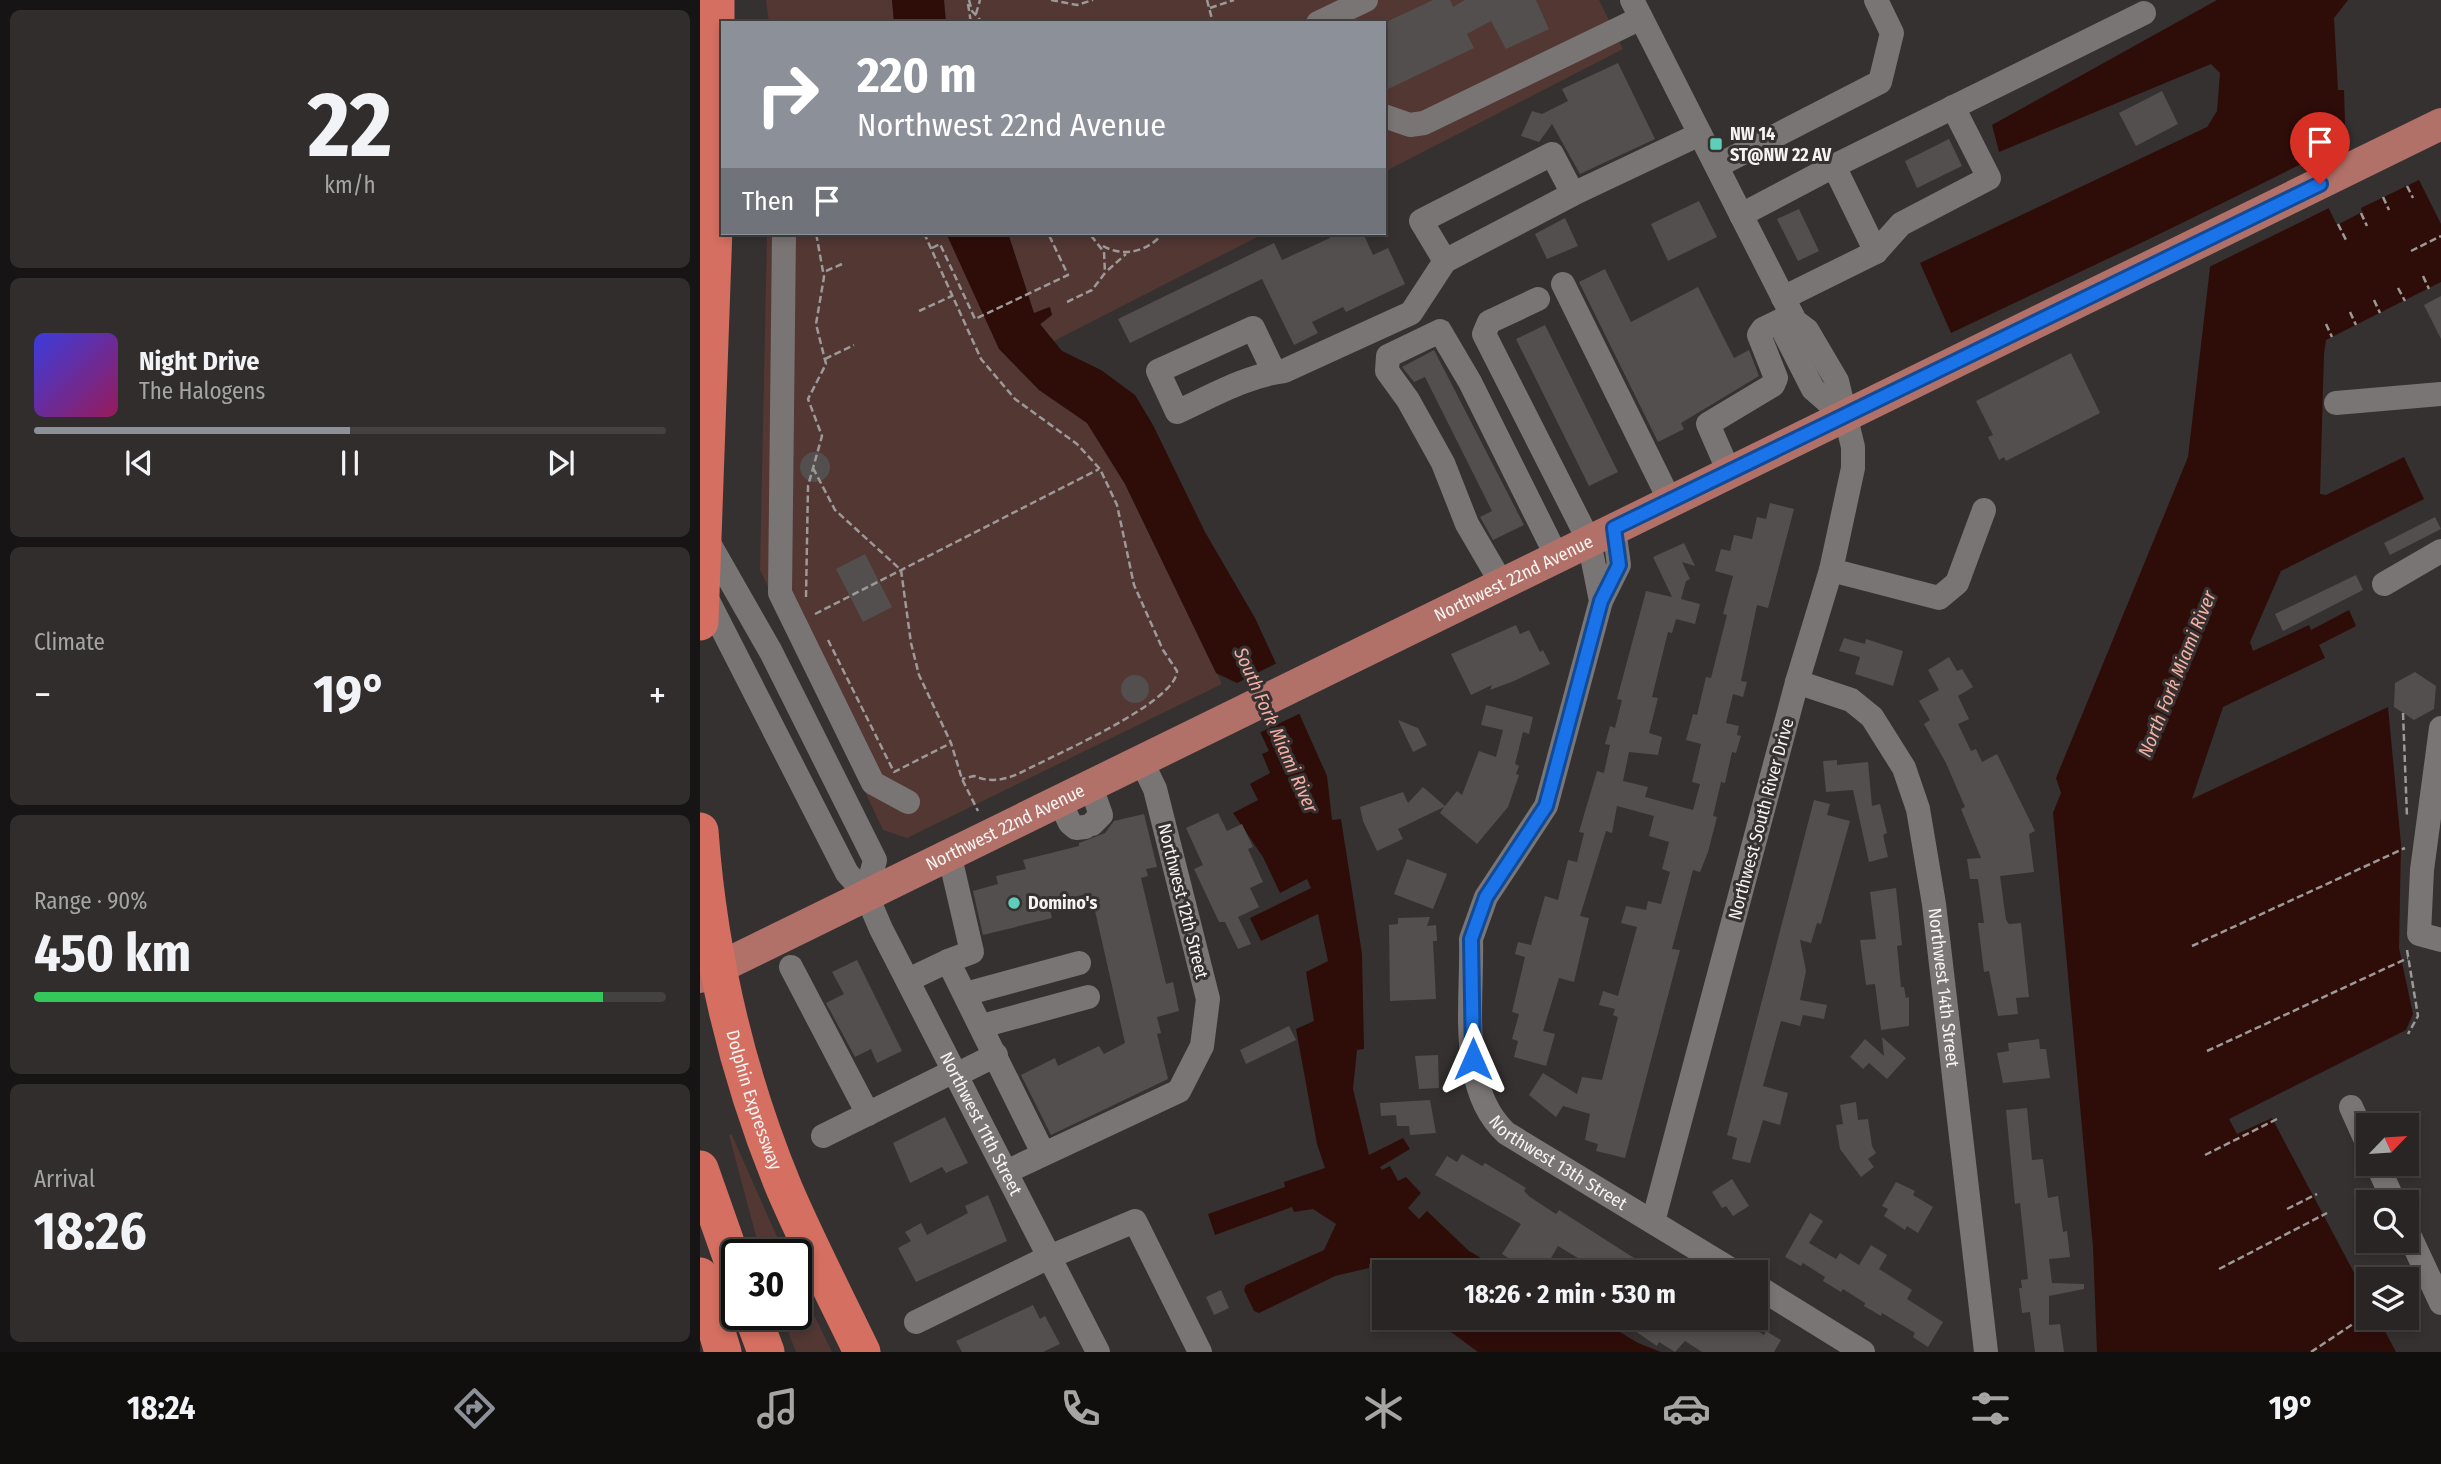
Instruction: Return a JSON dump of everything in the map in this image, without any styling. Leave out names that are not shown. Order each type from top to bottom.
[{"type":"highway","points":[[713,628],[706,446],[716,171],[716,0]]},
{"type":"highway","name":"Dolphin Expressway","points":[[700,831],[707,906],[730,1022],[755,1110],[784,1188],[862,1352]]},
{"type":"highway","points":[[700,1169],[725,1239]]},
{"type":"highway","points":[[700,1276],[723,1352]]},
{"type":"highway","points":[[758,1330],[766,1352]]},
{"type":"main road","name":"Northwest 22nd Avenue","points":[[700,977],[2441,124]]},
{"type":"street","points":[[1322,21],[1366,0]]},
{"type":"street","points":[[1717,166],[1880,82],[1892,33],[1878,1]]},
{"type":"street","points":[[1386,117],[1410,125],[1424,123],[1636,9],[1790,311],[1785,334],[1813,389],[1844,416]]},
{"type":"street","points":[[1741,215],[1834,166],[2144,13]]},
{"type":"street","points":[[1729,472],[1708,424],[1773,385],[1776,378],[1759,335],[1876,252],[1901,223],[1989,178],[1953,107]]},
{"type":"street","points":[[1274,372],[1284,370],[1411,313],[1445,261],[1573,194],[1700,134]]},
{"type":"street","points":[[1445,261],[1421,221],[1552,154],[1573,194]]},
{"type":"street","points":[[1834,166],[1876,252]]},
{"type":"street","points":[[784,235],[780,593],[873,783],[908,802]]},
{"type":"street","points":[[1563,284],[1670,501]]},
{"type":"street","name":"Northwest 13th Street","points":[[1538,299],[1489,323],[1483,334],[1602,535],[1601,601],[1546,806],[1486,897],[1476,921],[1471,939],[1473,1059],[1483,1106],[1506,1133],[1715,1260]]},
{"type":"street","points":[[1502,584],[1467,524],[1443,463],[1408,400],[1387,371],[1388,356],[1440,331],[1470,383],[1557,557]]},
{"type":"street","points":[[2336,403],[2441,394]]},
{"type":"street","name":"Northwest South River Drive","points":[[1653,1222],[1797,682],[1831,570],[1855,457],[1844,416]]},
{"type":"street","points":[[1831,570],[1939,598],[1957,583],[1984,510]]},
{"type":"street","points":[[700,525],[750,615],[875,860],[866,894]]},
{"type":"street","points":[[2385,584],[2441,551]]},
{"type":"street","name":"Northwest 11th Street","points":[[700,584],[713,628],[847,873],[866,894],[1098,1352]]},
{"type":"street","points":[[713,628],[750,615],[780,593]]},
{"type":"street","name":"Northwest 14th Street","points":[[1797,682],[1851,700],[1872,718],[1904,768],[1919,809],[1934,904],[1986,1352]]},
{"type":"street","points":[[2441,728],[2422,870],[2419,934],[2441,940]]},
{"type":"street","name":"Northwest 12th Street","points":[[1006,1171],[1179,1091],[1202,1045],[1208,999],[1155,789],[1141,760]]},
{"type":"street","points":[[1059,800],[1070,823],[1076,828],[1089,825],[1101,815],[1090,784]]},
{"type":"street","points":[[908,980],[972,952],[949,853]]},
{"type":"street","points":[[948,961],[1043,1153]]},
{"type":"street","points":[[965,994],[1079,963]]},
{"type":"street","points":[[791,967],[868,1114]]},
{"type":"street","points":[[982,1026],[1088,997]]},
{"type":"street","points":[[823,1136],[996,1055]]},
{"type":"street","points":[[2351,1108],[2356,1119]]},
{"type":"street","points":[[916,1322],[1049,1257],[1135,1221],[1200,1352]]},
{"type":"street","points":[[2418,1253],[2441,1303]]},
{"type":"street","points":[[1768,1293],[1863,1352]]},
{"type":"path","points":[[976,14],[980,0]]},
{"type":"path","points":[[1051,0],[1077,5],[1093,0]]},
{"type":"path","points":[[1207,0],[1213,21]]},
{"type":"path","points":[[1210,8],[1234,0]]},
{"type":"path","points":[[969,2],[981,21]]},
{"type":"path","points":[[969,2],[971,21]]},
{"type":"path","points":[[2407,186],[2413,198]]},
{"type":"path","points":[[2382,197],[2389,210]]},
{"type":"path","points":[[2361,213],[2367,226]]},
{"type":"path","points":[[2338,224],[2347,242]]},
{"type":"path","points":[[816,235],[824,272],[816,324],[825,359],[825,371],[808,399],[822,432],[808,486],[805,588],[820,624]]},
{"type":"path","points":[[925,235],[991,374],[1015,400],[1077,444],[1100,469],[1117,505],[1134,585],[1163,650],[1177,671],[1172,687],[1146,706],[1003,781],[982,780],[974,776],[962,779]]},
{"type":"path","points":[[931,249],[940,244],[975,319],[1068,275],[1049,235]]},
{"type":"path","points":[[1090,235],[1100,245],[1107,260],[1105,273]]},
{"type":"path","points":[[1067,302],[1091,290],[1105,273],[1129,252],[1155,243],[1161,235]]},
{"type":"path","points":[[2411,251],[2441,236]]},
{"type":"path","points":[[1100,245],[1129,252]]},
{"type":"path","points":[[824,272],[842,264]]},
{"type":"path","points":[[2423,276],[2429,289]]},
{"type":"path","points":[[2398,288],[2405,301]]},
{"type":"path","points":[[919,311],[952,296]]},
{"type":"path","points":[[2374,300],[2380,313]]},
{"type":"path","points":[[2350,312],[2356,325]]},
{"type":"path","points":[[2326,324],[2332,337]]},
{"type":"path","points":[[825,359],[854,345]]},
{"type":"path","points":[[813,468],[835,510],[901,570],[911,643],[919,675],[951,743],[962,779],[978,811]]},
{"type":"path","points":[[815,614],[1100,469]]},
{"type":"path","points":[[825,634],[894,772],[951,743]]},
{"type":"path","points":[[1143,700],[1146,706]]},
{"type":"path","points":[[2192,946],[2407,847]]},
{"type":"path","points":[[2207,1051],[2408,958]]},
{"type":"path","points":[[2205,1155],[2277,1119]]},
{"type":"path","points":[[2287,1209],[2317,1194]]},
{"type":"path","points":[[2219,1269],[2327,1213]]},
{"type":"path","points":[[2311,1352],[2356,1322]]},
{"type":"shaded area","points":[[766,0],[892,0],[894,21],[769,21]]},
{"type":"shaded area","points":[[944,0],[1599,0],[1623,49],[1386,171],[1386,21],[946,21]]},
{"type":"shaded area","points":[[767,235],[947,235],[1039,390],[1087,423],[1125,484],[1222,684],[907,838],[883,830],[760,570]]},
{"type":"shaded area","points":[[1009,235],[1261,235],[1052,342],[1040,325],[1052,315],[1049,307],[1034,313]]},
{"type":"shaded area","points":[[729,1135],[732,1135],[778,1239],[757,1239]]},
{"type":"shaded area","points":[[812,1311],[832,1352],[796,1352],[787,1330],[812,1330]]},
{"type":"water","points":[[892,0],[944,0],[946,21],[894,21]]},
{"type":"water","name":"North Fork Miami River","points":[[2217,0],[2348,0],[2334,18],[2338,90],[2344,90],[2345,124],[2329,209],[2337,225],[2362,212],[2361,208],[2419,180],[2441,224],[2441,282],[2326,340],[2324,354],[2320,494],[2326,495],[2404,457],[2424,499],[2281,571],[2250,642],[2253,651],[2309,625],[2311,630],[2349,610],[2356,626],[2319,645],[2325,658],[2223,707],[2192,799],[2388,707],[2401,844],[2399,948],[2413,1014],[2406,1030],[2229,1119],[2237,1134],[2272,1118],[2356,1276],[2356,1330],[2384,1330],[2396,1352],[2097,1352],[2093,1247],[2053,813],[2061,793],[2056,778],[2188,457],[2217,207],[1951,333],[1920,263],[2207,127],[2217,111],[2220,73],[2211,64],[1999,152],[1992,125]]},
{"type":"water","name":"South Fork Miami River","points":[[947,235],[1009,235],[1034,313],[1050,307],[1052,315],[1040,324],[1062,351],[1101,370],[1135,395],[1153,425],[1205,532],[1255,618],[1327,776],[1332,820],[1341,819],[1362,954],[1364,1049],[1357,1050],[1353,1089],[1369,1155],[1403,1138],[1410,1149],[1380,1167],[1382,1170],[1390,1166],[1398,1181],[1406,1177],[1421,1193],[1408,1208],[1419,1219],[1427,1211],[1469,1251],[1484,1260],[1372,1260],[1369,1268],[1335,1276],[1259,1313],[1254,1311],[1244,1290],[1246,1285],[1324,1250],[1336,1224],[1313,1209],[1294,1212],[1292,1207],[1215,1235],[1208,1214],[1285,1187],[1284,1182],[1325,1168],[1317,1144],[1296,1029],[1314,1021],[1306,972],[1328,961],[1318,914],[1261,941],[1250,918],[1311,888],[1307,879],[1280,893],[1263,857],[1233,813],[1258,800],[1250,784],[1270,773],[1262,754],[1269,751],[1237,683],[1216,673],[1125,484],[1087,423],[1039,390],[999,349]]},
{"type":"water","points":[[1448,1330],[1617,1330],[1638,1343],[1661,1352],[1478,1352]]},
{"type":"pier","points":[[2346,142],[2333,206],[2205,269],[2213,213],[1957,334]]},
{"type":"pier","points":[[1279,662],[1303,712],[1257,734],[1233,685]]},
{"type":"building","points":[[1433,0],[1450,0],[1453,7],[1465,0],[1536,0],[1549,29],[1506,49],[1491,21],[1467,34],[1474,48],[1386,90],[1386,22]]},
{"type":"building","points":[[1618,63],[1655,139],[1580,174],[1552,124],[1539,142],[1521,136],[1532,111],[1542,114],[1568,101],[1562,89]]},
{"type":"building","points":[[2162,91],[2178,124],[2136,146],[2119,113]]},
{"type":"building","points":[[1949,139],[1962,166],[1917,188],[1905,161]]},
{"type":"building","points":[[1699,201],[1717,237],[1668,261],[1651,224]]},
{"type":"building","points":[[1799,209],[1819,251],[1798,261],[1777,219]]},
{"type":"building","points":[[1565,218],[1578,246],[1547,259],[1535,234]]},
{"type":"building","points":[[1328,235],[1364,235],[1373,255],[1388,248],[1405,284],[1346,312],[1343,307],[1312,322],[1318,333],[1294,345],[1262,279],[1130,343],[1118,319],[1274,243],[1282,260],[1330,238]]},
{"type":"building","points":[[1605,269],[1631,322],[1698,287],[1734,358],[1749,350],[1759,376],[1681,423],[1684,429],[1658,442],[1579,282]]},
{"type":"building","points":[[2441,296],[2441,339],[2424,305]]},
{"type":"building","points":[[1545,325],[1618,472],[1589,486],[1516,339]]},
{"type":"building","points":[[1434,350],[1524,525],[1493,540],[1480,517],[1492,511],[1425,377],[1414,382],[1402,367]]},
{"type":"building","points":[[2071,353],[2100,413],[2006,461],[2004,457],[1999,460],[1988,437],[1993,435],[1976,401]]},
{"type":"building","points":[[815,452],[821,453],[829,461],[829,473],[821,481],[815,482],[809,481],[801,473],[800,467],[801,461],[809,453]]},
{"type":"building","points":[[1770,503],[1794,509],[1768,608],[1757,605],[1741,681],[1747,682],[1743,697],[1733,694],[1726,723],[1739,726],[1737,735],[1741,736],[1736,753],[1732,752],[1725,783],[1721,782],[1713,816],[1717,817],[1708,852],[1700,872],[1693,870],[1672,949],[1680,950],[1625,1158],[1596,1151],[1598,1144],[1585,1140],[1590,1114],[1563,1106],[1556,1117],[1529,1095],[1543,1073],[1577,1094],[1582,1077],[1602,1080],[1618,1017],[1613,1015],[1615,1009],[1599,1005],[1603,991],[1618,996],[1637,927],[1621,923],[1626,906],[1646,910],[1648,901],[1661,904],[1670,872],[1662,869],[1669,842],[1649,836],[1654,816],[1617,806],[1612,833],[1606,831],[1580,916],[1589,918],[1574,982],[1559,978],[1543,1031],[1555,1034],[1546,1066],[1514,1057],[1518,1041],[1512,1039],[1519,1014],[1512,1012],[1525,957],[1515,954],[1518,942],[1531,945],[1545,896],[1558,900],[1568,860],[1577,862],[1584,833],[1579,832],[1597,771],[1604,773],[1610,745],[1605,744],[1610,726],[1615,728],[1622,700],[1617,699],[1646,591],[1672,597],[1653,557],[1684,543],[1695,566],[1682,562],[1690,579],[1686,581],[1681,599],[1700,604],[1695,624],[1676,619],[1672,633],[1668,632],[1652,697],[1658,698],[1649,733],[1662,737],[1658,755],[1629,752],[1623,781],[1648,787],[1645,797],[1693,810],[1700,784],[1692,782],[1701,744],[1686,740],[1693,714],[1697,715],[1706,677],[1711,678],[1727,615],[1723,614],[1733,576],[1715,571],[1721,549],[1730,551],[1734,535],[1752,539],[1757,517],[1766,519]]},
{"type":"building","points":[[2435,517],[2441,529],[2390,555],[2384,543]]},
{"type":"building","points":[[865,554],[892,607],[863,622],[836,569]]},
{"type":"building","points":[[2356,575],[2363,590],[2283,631],[2275,614]]},
{"type":"building","points":[[1516,625],[1520,634],[1529,630],[1540,652],[1543,650],[1550,664],[1514,681],[1490,690],[1492,685],[1471,695],[1451,654]]},
{"type":"building","points":[[1844,638],[1865,644],[1866,639],[1903,651],[1893,686],[1855,674],[1860,657],[1839,651]]},
{"type":"building","points":[[1949,657],[1957,671],[1962,669],[1973,687],[1958,696],[1969,719],[1958,724],[1971,751],[1976,749],[1982,762],[1997,754],[2035,831],[2029,834],[2034,872],[2000,876],[2006,920],[2009,924],[2021,923],[2029,997],[2016,998],[2018,1014],[1998,1016],[1989,971],[1984,972],[1978,923],[1984,923],[1978,879],[1970,879],[1967,859],[1981,858],[1961,809],[1965,807],[1946,763],[1924,724],[1930,720],[1919,701],[1939,690],[1928,670]]},
{"type":"building","points":[[2415,672],[2436,686],[2434,709],[2414,720],[2394,707],[2395,683]]},
{"type":"building","points":[[1135,675],[1145,679],[1149,689],[1145,699],[1135,703],[1125,699],[1121,689],[1125,679]]},
{"type":"building","points":[[1486,705],[1533,717],[1529,734],[1523,732],[1515,764],[1519,766],[1516,774],[1519,775],[1508,807],[1477,844],[1440,813],[1444,807],[1398,829],[1403,839],[1377,851],[1363,821],[1360,807],[1403,792],[1408,803],[1423,787],[1445,806],[1457,791],[1462,795],[1479,751],[1496,757],[1503,730],[1481,725]]},
{"type":"building","points":[[1398,720],[1418,728],[1427,745],[1413,752]]},
{"type":"building","points":[[1837,760],[1837,765],[1868,762],[1872,806],[1880,804],[1887,833],[1883,835],[1888,857],[1869,862],[1853,790],[1826,792],[1823,761]]},
{"type":"building","points":[[1814,800],[1830,804],[1827,815],[1850,821],[1821,924],[1817,923],[1811,943],[1800,940],[1806,971],[1800,1000],[1827,1005],[1824,1019],[1803,1015],[1800,1026],[1781,1021],[1763,1086],[1788,1093],[1780,1125],[1763,1120],[1750,1163],[1732,1159],[1737,1138],[1727,1135]]},
{"type":"building","points":[[1218,813],[1227,831],[1242,824],[1253,847],[1248,849],[1263,882],[1250,888],[1259,907],[1238,917],[1251,944],[1238,949],[1225,922],[1219,922],[1194,869],[1203,865],[1186,828]]},
{"type":"building","points":[[1144,814],[1157,867],[1146,869],[1148,876],[1141,878],[1166,984],[1173,982],[1179,1011],[1157,1017],[1161,1033],[1157,1034],[1168,1079],[1051,1135],[1021,1075],[1055,1058],[1058,1066],[1099,1046],[1104,1054],[1125,1043],[1091,893],[1048,903],[1052,918],[983,935],[973,891],[998,884],[996,876],[1026,869],[1023,860],[1079,846],[1079,843],[1105,833],[1114,821]]},
{"type":"building","points":[[1407,859],[1447,874],[1433,909],[1394,894]]},
{"type":"building","points":[[1896,888],[1902,945],[1897,946],[1901,987],[1904,987],[1906,998],[1909,997],[1909,1026],[1881,1030],[1875,984],[1866,985],[1860,940],[1876,939],[1870,892]]},
{"type":"building","points":[[1430,917],[1427,926],[1436,925],[1437,941],[1433,941],[1436,999],[1390,1001],[1389,925],[1398,924],[1398,918]]},
{"type":"building","points":[[857,960],[902,1051],[877,1063],[871,1049],[855,1057],[826,1003],[844,994],[832,972]]},
{"type":"building","points":[[1289,1026],[1296,1040],[1246,1064],[1240,1050]]},
{"type":"building","points":[[1882,1037],[1906,1058],[1887,1079],[1869,1063],[1863,1069],[1850,1057],[1865,1039],[1884,1056]]},
{"type":"building","points":[[2039,1039],[2040,1049],[2046,1049],[2050,1078],[2003,1083],[1997,1053],[2009,1051],[2008,1043]]},
{"type":"building","points":[[1438,1055],[1439,1088],[1419,1089],[1415,1056]]},
{"type":"building","points":[[1430,1100],[1436,1133],[1410,1135],[1409,1126],[1397,1126],[1396,1115],[1381,1116],[1380,1103]]},
{"type":"building","points":[[1856,1102],[1858,1120],[1868,1119],[1872,1146],[1876,1153],[1868,1159],[1874,1167],[1861,1177],[1840,1149],[1836,1125],[1843,1124],[1840,1105]]},
{"type":"building","points":[[2027,1108],[2032,1160],[2043,1159],[2048,1198],[2058,1196],[2063,1232],[2067,1231],[2070,1257],[2049,1259],[2052,1283],[2084,1284],[2084,1289],[2049,1296],[2049,1325],[2060,1324],[2064,1352],[2035,1352],[2030,1312],[2022,1313],[2019,1288],[2022,1288],[2021,1280],[2028,1279],[2020,1203],[2015,1204],[2006,1110]]},
{"type":"building","points":[[945,1117],[968,1163],[946,1173],[942,1167],[910,1183],[893,1143]]},
{"type":"building","points":[[1462,1154],[1482,1166],[1485,1163],[1526,1188],[1524,1191],[1530,1197],[1556,1214],[1559,1210],[1637,1260],[1581,1260],[1558,1246],[1550,1260],[1511,1260],[1502,1254],[1521,1224],[1435,1175],[1447,1156],[1457,1162]]},
{"type":"building","points":[[1732,1179],[1749,1206],[1733,1216],[1726,1206],[1722,1208],[1712,1192]]},
{"type":"building","points":[[1896,1182],[1915,1191],[1913,1195],[1933,1207],[1918,1233],[1907,1226],[1905,1230],[1884,1216],[1888,1209],[1882,1206]]},
{"type":"building","points":[[988,1195],[1007,1241],[916,1282],[898,1248],[911,1241],[905,1232],[921,1223],[927,1235],[968,1213],[965,1206]]},
{"type":"building","points":[[1810,1213],[1823,1221],[1809,1243],[1836,1259],[1840,1253],[1859,1265],[1871,1245],[1887,1255],[1879,1269],[1912,1290],[1907,1299],[1943,1322],[1928,1347],[1913,1337],[1915,1333],[1882,1313],[1881,1316],[1864,1306],[1865,1303],[1843,1289],[1841,1292],[1823,1281],[1825,1277],[1803,1263],[1801,1266],[1785,1257]]},
{"type":"building","points":[[1221,1290],[1229,1308],[1214,1315],[1206,1297]]},
{"type":"building","points":[[1033,1305],[1040,1319],[1045,1316],[1060,1344],[1043,1352],[962,1352],[956,1341]]},
{"type":"building","points":[[1634,1330],[1756,1330],[1764,1335],[1766,1331],[1781,1340],[1774,1352],[1702,1352],[1685,1341],[1675,1352],[1659,1342],[1657,1346]]},
{"type":"place","name":"NW 14 ST@NW 22 AV","points":[[1716,144]]},
{"type":"place","name":"Domino's","points":[[1014,903]]},
{"type":"route","points":[[1473,1059],[1471,939],[1486,897],[1546,806],[1601,601],[1611,586],[1619,565],[1614,528],[2320,184]]}]
